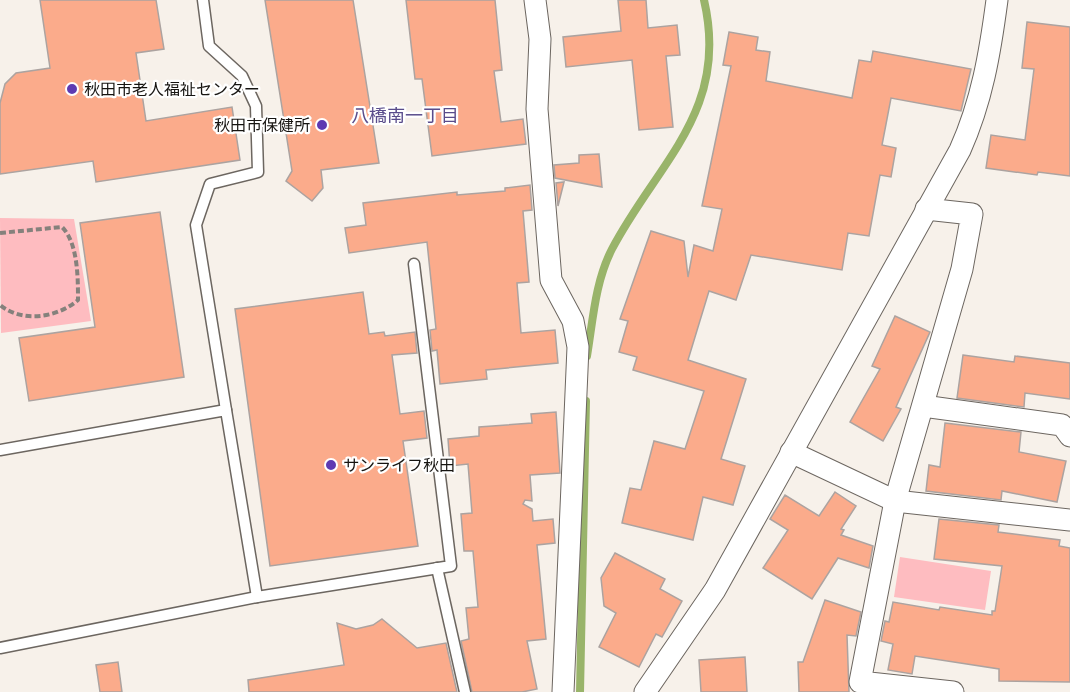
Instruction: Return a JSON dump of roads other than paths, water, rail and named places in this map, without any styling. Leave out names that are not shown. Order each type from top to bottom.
[{"type":"street","points":[[535,0],[540,39],[537,109],[550,280],[573,321],[578,347],[563,692]]},
{"type":"street","points":[[645,692],[715,590],[960,150],[976,114],[987,70],[997,0]]},
{"type":"street","points":[[926,209],[972,214],[962,269],[895,501],[860,682],[953,692]]},
{"type":"street","points":[[923,406],[1062,426],[1070,436]]},
{"type":"street","points":[[791,452],[895,501],[1070,520]]},
{"type":"lane","points":[[203,0],[209,46],[242,76],[256,106],[258,172],[210,184],[196,225],[257,597]]},
{"type":"lane","points":[[0,648],[257,597],[451,566],[414,264]]},
{"type":"lane","points":[[0,450],[226,410]]},
{"type":"lane","points":[[437,568],[465,692]]},
{"type":"waterway","points":[[587,356],[595,301],[606,262],[630,218],[685,134],[698,105],[707,74],[709,39],[704,0]]},
{"type":"waterway","points":[[580,692],[586,401]]},
{"type":"place","name":"秋田市老人福祉センター","points":[[72,89]]},
{"type":"place","name":"秋田市保健所","points":[[322,125]]},
{"type":"place","name":"サンライフ秋田","points":[[331,465]]},
{"type":"district","name":"八橋南一丁目","points":[[405,115]]}]
